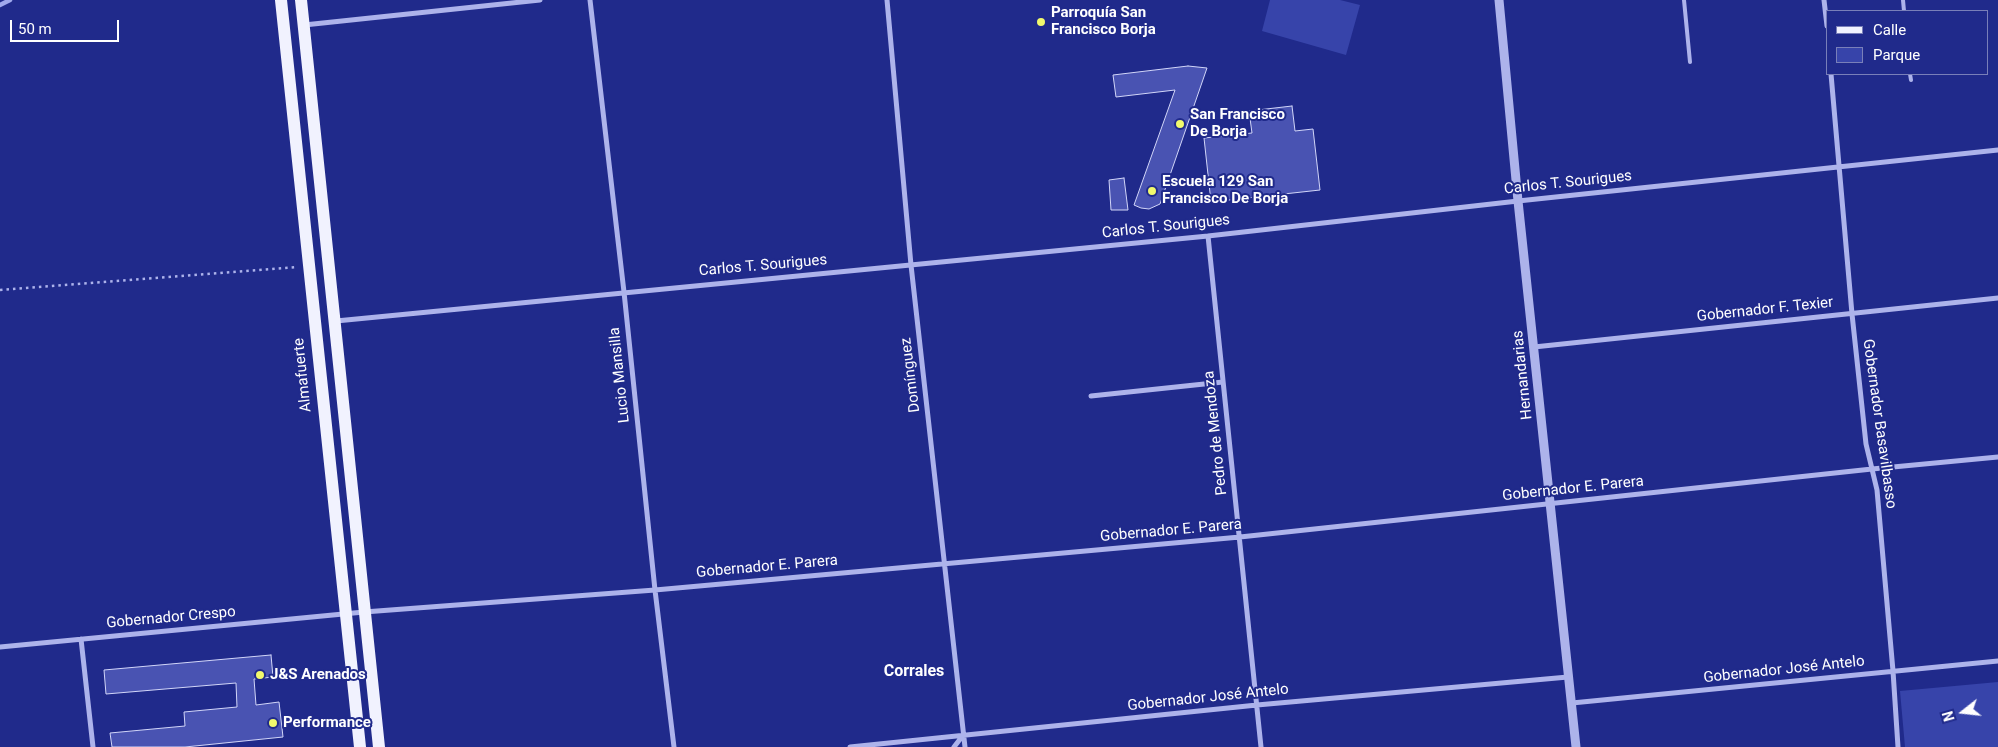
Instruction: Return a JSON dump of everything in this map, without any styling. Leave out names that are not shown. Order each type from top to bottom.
[{"type":"main road","name":"Almafuerte","points":[[281,0],[344,614],[360,747]]},
{"type":"main road","points":[[302,0],[379,747]]},
{"type":"street","points":[[304,25],[540,0]]},
{"type":"street","name":"Lucio Mansilla","points":[[590,0],[674,747]]},
{"type":"street","name":"Domínguez","points":[[887,0],[911,265],[946,563],[965,747]]},
{"type":"street","name":"Hernandarias","points":[[1499,0],[1518,201],[1576,747]]},
{"type":"street","points":[[1824,0],[1826,17]]},
{"type":"street","name":"Gobernador Basavilbasso","points":[[1831,75],[1852,314],[1866,444],[1877,490],[1898,747]]},
{"type":"street","name":"Carlos T. Sourigues","points":[[336,321],[1208,236],[1998,150]]},
{"type":"street","name":"Pedro de Mendoza","points":[[1208,236],[1261,747]]},
{"type":"street","name":"Gobernador F. Texier","points":[[1534,347],[1998,298]]},
{"type":"street","points":[[1091,396],[1223,382]]},
{"type":"street","name":"Gobernador E. Parera","points":[[344,614],[655,590],[1240,537],[1998,457]]},
{"type":"street","name":"Gobernador Crespo","points":[[0,647],[344,614]]},
{"type":"street","points":[[81,639],[93,747]]},
{"type":"street","name":"Gobernador José Antelo","points":[[1572,704],[1998,660]]},
{"type":"street","name":"Gobernador José Antelo","points":[[850,747],[1257,705],[1568,677]]},
{"type":"street","points":[[954,747],[964,734]]},
{"type":"lane","points":[[1684,0],[1690,62]]},
{"type":"lane","points":[[1910,75],[1910,80]]},
{"type":"path","points":[[0,290],[308,266]]},
{"type":"green space","points":[[1270,0],[1340,0],[1360,5],[1346,55],[1262,31]]},
{"type":"green space","points":[[1998,682],[1998,747],[1905,747],[1900,691]]},
{"type":"building","points":[[1188,66],[1207,68],[1160,204],[1149,209],[1141,208],[1134,205],[1175,90],[1116,97],[1113,75]]},
{"type":"building","points":[[1292,106],[1295,131],[1313,129],[1320,190],[1211,202],[1204,138],[1252,133],[1249,111]]},
{"type":"building","points":[[1124,178],[1128,210],[1111,210],[1109,180]]},
{"type":"building","points":[[271,655],[273,677],[254,679],[256,705],[279,702],[283,737],[185,747],[112,747],[110,733],[185,726],[184,712],[237,707],[236,683],[106,694],[104,670]]},
{"type":"waterway","points":[[0,5],[10,0]]},
{"type":"place","name":"Parroquía San Francisco Borja","points":[[1041,22]]},
{"type":"place","name":"San Francisco De Borja","points":[[1180,124]]},
{"type":"place","name":"Escuela 129 San Francisco De Borja","points":[[1152,191]]},
{"type":"place","name":"J&S Arenados","points":[[260,675]]},
{"type":"place","name":"Performance","points":[[273,723]]},
{"type":"district","name":"Corrales","points":[[914,672]]}]
